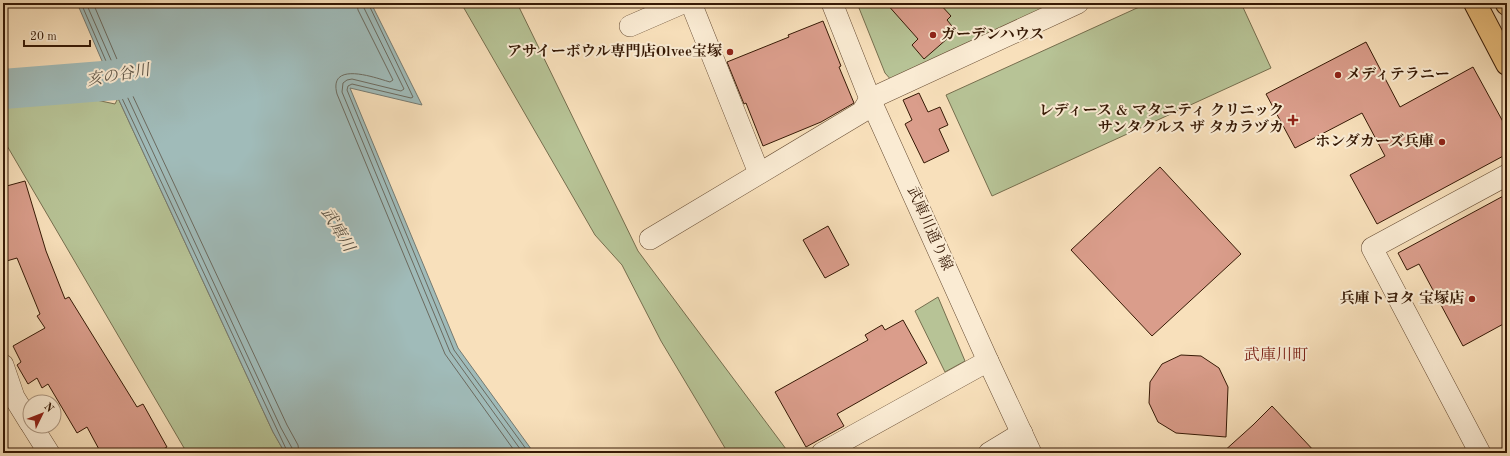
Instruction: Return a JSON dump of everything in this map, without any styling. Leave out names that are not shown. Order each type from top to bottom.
[{"type":"highway","points":[[1475,3],[1507,64]]},
{"type":"street","points":[[630,26],[683,3]]},
{"type":"street","points":[[691,3],[759,173]]},
{"type":"street","name":"武庫川通り線","points":[[832,3],[870,98],[988,361],[1032,453]]},
{"type":"street","points":[[650,239],[862,112],[870,98],[1078,3]]},
{"type":"street","points":[[1480,453],[1372,248],[1507,175]]},
{"type":"street","points":[[822,453],[988,361]]},
{"type":"street","points":[[3,366],[8,400],[22,415]]},
{"type":"street","points":[[989,453],[1022,433]]},
{"type":"street","points":[[37,434],[48,453]]},
{"type":"green space","points":[[461,3],[517,3],[638,251],[789,453],[728,453],[661,341],[622,265],[595,235]]},
{"type":"green space","points":[[857,3],[1063,3],[893,82],[885,73]]},
{"type":"green space","points":[[1148,3],[1241,3],[1271,68],[992,196],[946,95]]},
{"type":"green space","points":[[63,93],[115,104],[118,98],[273,432],[285,453],[187,453],[3,139],[3,101],[44,101]]},
{"type":"green space","points":[[938,297],[965,361],[945,372],[915,311]]},
{"type":"water","name":"武庫川","points":[[77,3],[371,3],[422,105],[350,88],[458,348],[534,453],[285,453],[273,432],[118,98]]},
{"type":"building","name":"ガーデンハウス","points":[[886,3],[939,3],[951,16],[947,20],[956,31],[924,59],[912,45],[918,39]]},
{"type":"building","points":[[823,21],[841,66],[839,67],[854,103],[821,122],[763,146],[746,103],[744,104],[727,62],[789,37],[788,35]]},
{"type":"building","name":"ホンダカーズ兵庫","points":[[1366,42],[1400,107],[1473,67],[1507,129],[1507,154],[1377,224],[1350,175],[1385,156],[1362,113],[1295,148],[1266,94]]},
{"type":"building","points":[[919,93],[928,112],[940,107],[948,125],[939,129],[949,151],[924,163],[905,124],[912,120],[903,100]]},
{"type":"building","points":[[1160,167],[1241,254],[1152,336],[1071,250]]},
{"type":"building","points":[[25,181],[46,251],[65,299],[69,297],[137,407],[143,404],[167,447],[156,453],[101,453],[87,427],[77,433],[62,408],[62,394],[54,394],[48,384],[42,388],[37,378],[28,384],[17,365],[21,362],[13,346],[45,328],[37,316],[40,314],[17,258],[3,262],[3,187]]},
{"type":"building","name":"兵庫トヨタ 宝塚店","points":[[1507,194],[1507,322],[1463,346],[1419,264],[1407,270],[1398,253]]},
{"type":"building","points":[[828,226],[849,265],[825,278],[803,240]]},
{"type":"building","points":[[903,320],[927,363],[837,414],[844,426],[806,447],[775,392],[868,340],[865,335],[882,325],[885,330]]},
{"type":"building","points":[[1181,355],[1201,356],[1219,368],[1228,387],[1226,437],[1176,433],[1158,422],[1149,403],[1150,382],[1162,364]]},
{"type":"building","points":[[1272,406],[1316,453],[1222,453],[1253,425]]},
{"type":"waterway","name":"亥の谷川","points":[[3,89],[116,80],[163,68]]},
{"type":"place","name":"ガーデンハウス","points":[[933,35]]},
{"type":"place","name":"アサイーボウル専門店Olvee宝塚","points":[[730,52]]},
{"type":"place","name":"メディテラニー","points":[[1338,75]]},
{"type":"place","name":"レディース & マタニティ クリニック サンタクルス ザ タカラヅカ","points":[[1293,120]]},
{"type":"place","name":"ホンダカーズ兵庫","points":[[1442,142]]},
{"type":"place","name":"兵庫トヨタ 宝塚店","points":[[1472,299]]},
{"type":"district","name":"武庫川町","points":[[1276,356]]}]
